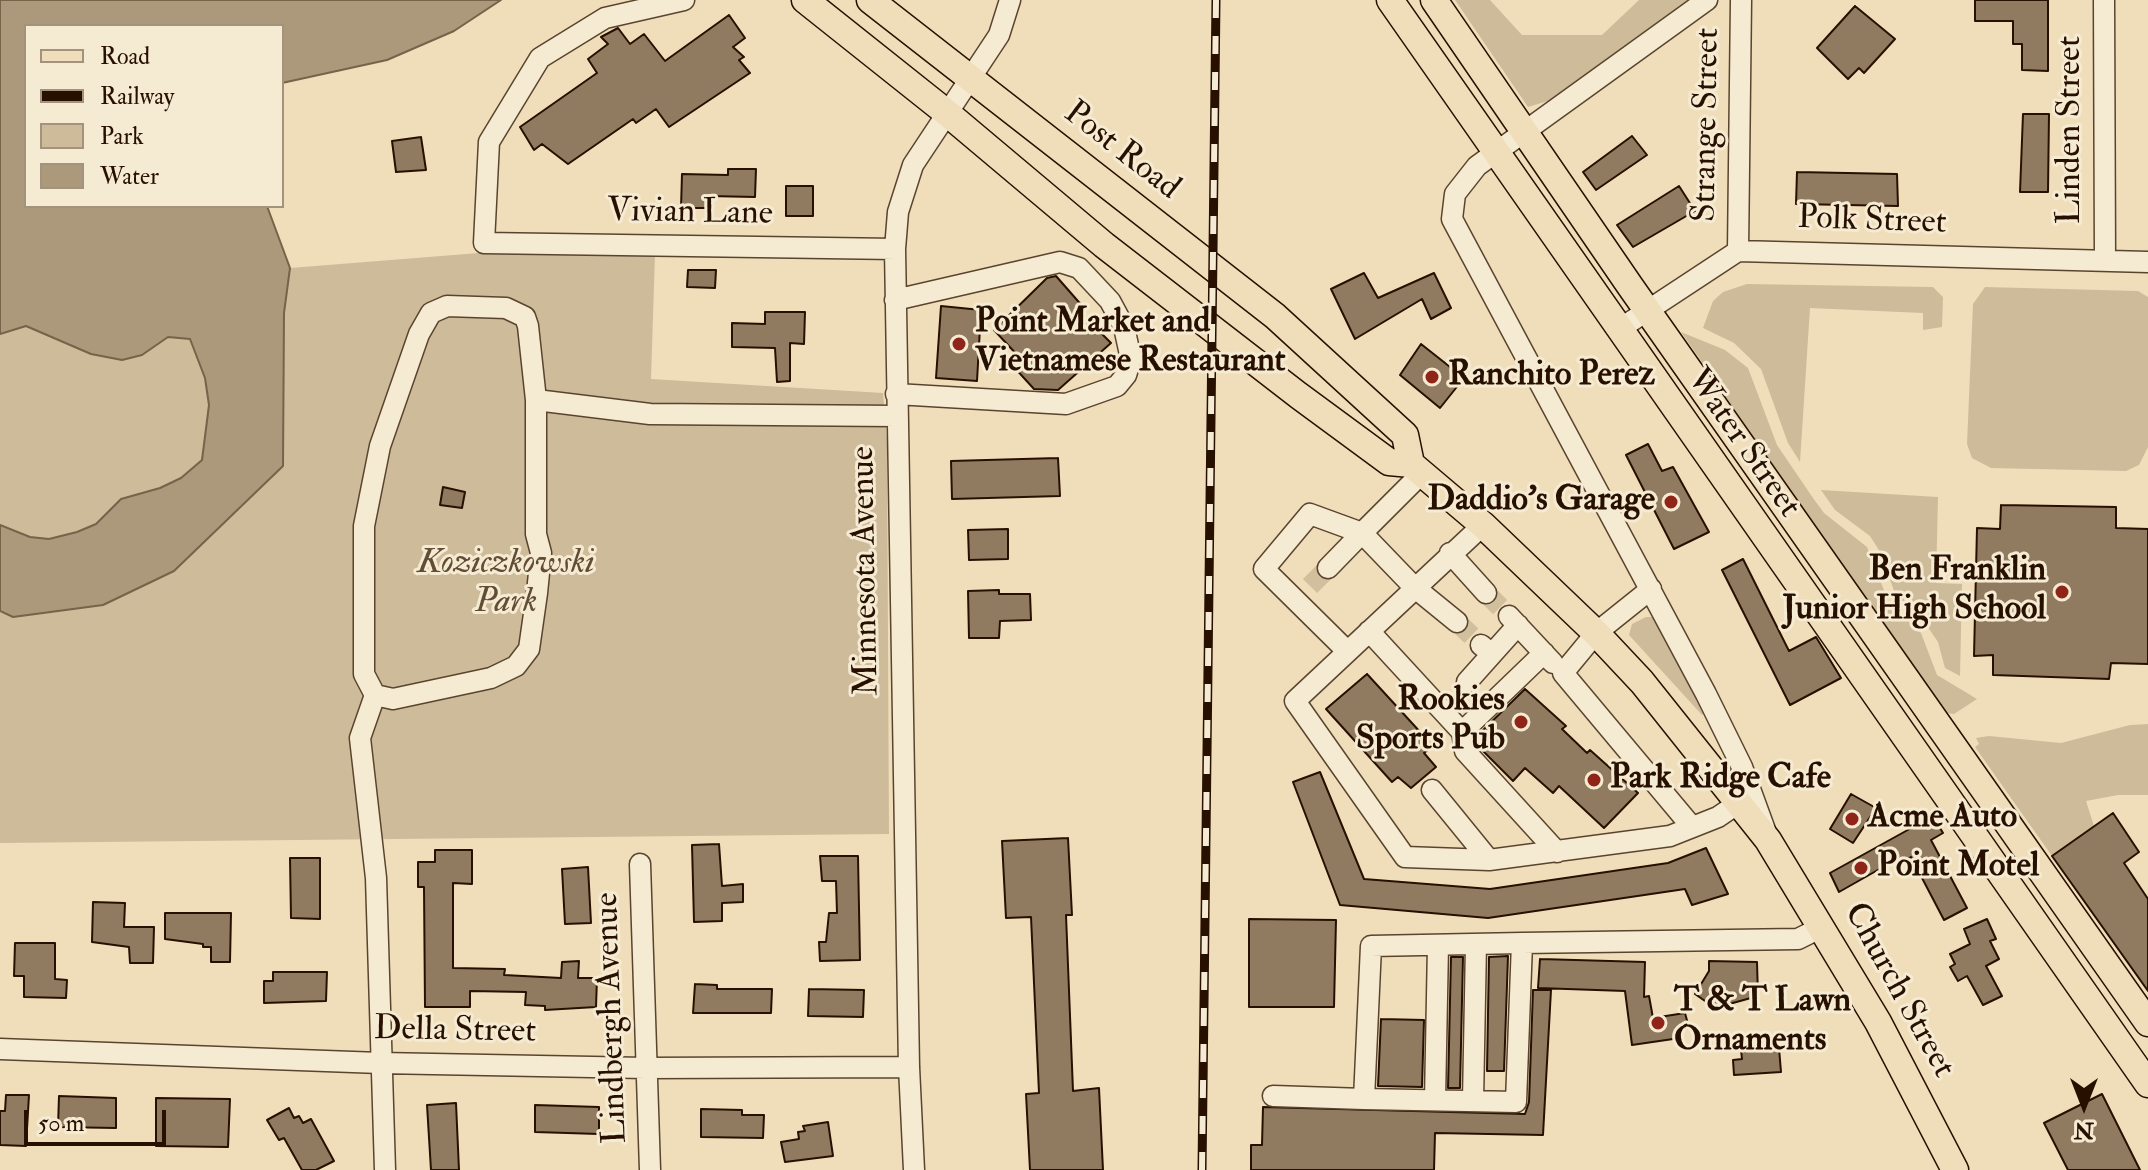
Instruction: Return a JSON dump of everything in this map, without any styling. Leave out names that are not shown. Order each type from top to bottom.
[{"type":"main road","points":[[805,0],[947,113],[1104,245],[1389,462],[1416,469],[1483,525],[1596,633],[1642,682],[1768,840]]},
{"type":"main road","name":"Post Road","points":[[870,0],[1225,276],[1327,362],[1405,435],[1416,469]]},
{"type":"main road","name":"Water Street","points":[[1390,0],[1494,153],[2148,1084]]},
{"type":"main road","name":"Water Street","points":[[1434,0],[1523,133],[2148,1023]]},
{"type":"main road","name":"Church Street","points":[[1768,840],[1878,1022],[1955,1170]]},
{"type":"street","name":"Vivian Lane","points":[[684,0],[605,18],[540,58],[489,142],[484,243],[895,249]]},
{"type":"street","name":"Minnesota Avenue","points":[[914,1170],[909,1067],[896,416],[895,249],[898,212],[913,165],[999,35],[1010,0]]},
{"type":"street","name":"Church Street","points":[[1707,0],[1494,153],[1458,187],[1453,201],[1454,226],[1651,589],[1742,767],[1768,840]]},
{"type":"street","name":"Strange Street","points":[[1738,251],[1741,0]]},
{"type":"street","name":"Linden Street","points":[[2104,0],[2105,261]]},
{"type":"street","name":"Polk Street","points":[[1738,251],[2148,262]]},
{"type":"street","points":[[1618,330],[1738,251]]},
{"type":"street","points":[[895,300],[1060,262],[1079,268],[1110,301],[1124,327],[1131,359],[1126,375],[1117,386],[1066,404],[896,394]]},
{"type":"street","points":[[375,695],[393,699],[491,678],[516,666],[529,649],[541,553],[536,534],[536,400],[525,317],[506,308],[447,306],[431,313],[419,334],[380,446],[364,526],[364,674],[375,695],[360,738],[376,878],[385,1170]]},
{"type":"street","points":[[536,400],[650,414],[896,416]]},
{"type":"street","points":[[1328,568],[1416,469]]},
{"type":"street","points":[[1347,651],[1303,593],[1264,569],[1310,514],[1362,533],[1414,587],[1457,622]]},
{"type":"street","points":[[1483,525],[1295,701],[1405,857],[1489,860],[1670,836],[1740,802]]},
{"type":"street","points":[[1450,553],[1486,593]]},
{"type":"street","points":[[1563,673],[1596,633],[1651,589]]},
{"type":"street","points":[[1467,682],[1486,650],[1514,620],[1563,673],[1692,827]]},
{"type":"street","points":[[1369,631],[1462,732],[1465,751],[1557,852]]},
{"type":"street","points":[[1462,732],[1544,653]]},
{"type":"street","points":[[1432,790],[1489,860]]},
{"type":"street","name":"Lindbergh Avenue","points":[[640,864],[650,1170]]},
{"type":"street","points":[[1364,1099],[1371,946],[1798,939],[1822,927]]},
{"type":"street","points":[[1273,1096],[1516,1102],[1522,943]]},
{"type":"street","points":[[1473,1101],[1476,944]]},
{"type":"street","points":[[1435,1100],[1438,945]]},
{"type":"street","name":"Della Street","points":[[0,1049],[380,1063],[645,1068],[909,1067]]},
{"type":"green space","points":[[1455,0],[1490,0],[1522,35],[1602,35],[1639,0],[1693,0],[1551,100],[1528,107]]},
{"type":"green space","name":"Koziczkowski Park","points":[[479,253],[655,254],[651,379],[883,393],[887,439],[889,834],[0,843],[0,611],[13,617],[103,605],[174,571],[282,466],[284,313],[290,268]]},
{"type":"green space","points":[[1747,284],[1933,287],[1943,297],[1942,327],[1923,330],[1923,313],[1810,308],[1800,462],[1788,443],[1761,369],[1734,343],[1703,328],[1713,301],[1723,292]]},
{"type":"green space","points":[[1985,287],[2138,291],[2148,297],[2148,447],[2139,465],[2126,471],[1991,468],[1972,458],[1967,444],[1973,304]]},
{"type":"green space","points":[[26,326],[91,354],[168,336],[191,339],[205,378],[209,405],[202,460],[181,478],[160,488],[121,499],[96,524],[77,532],[49,539],[30,537],[0,525],[0,334]]},
{"type":"green space","points":[[1681,332],[1725,350],[1748,368],[1777,445],[1813,498],[1824,513],[1867,547],[1889,603],[1921,633],[1937,675],[1977,699],[1954,714],[1945,713]]},
{"type":"green space","points":[[1821,490],[1938,497],[1936,583],[1962,584],[1960,676],[1945,668],[1938,642],[1925,623],[1896,597],[1882,555],[1870,536],[1835,510]]},
{"type":"green space","points":[[1646,617],[1656,617],[1706,712],[1702,715],[1629,635],[1632,624]]},
{"type":"green space","points":[[2148,724],[2148,795],[2118,795],[2086,801],[2094,826],[2052,856],[1975,747],[1979,744],[1976,738],[1989,736],[2061,743],[2130,725]]},
{"type":"water","points":[[0,0],[501,0],[454,31],[387,60],[284,83],[284,24],[24,24],[24,208],[268,208],[290,268],[284,313],[283,466],[174,571],[103,605],[13,617],[0,611],[0,525],[30,537],[49,539],[77,532],[96,524],[121,499],[160,488],[181,478],[202,460],[209,405],[205,378],[190,339],[168,337],[142,355],[122,360],[91,354],[26,326],[0,334]]},
{"type":"building","points":[[1975,0],[2048,0],[2048,71],[2022,70],[2022,44],[2013,44],[2013,21],[1975,21]]},
{"type":"building","points":[[1855,6],[1895,39],[1864,73],[1859,68],[1848,79],[1817,48]]},
{"type":"building","points":[[729,15],[745,38],[733,47],[744,57],[739,60],[750,73],[669,127],[656,109],[636,123],[633,119],[568,164],[542,144],[534,150],[520,127],[597,73],[588,59],[608,44],[601,37],[618,28],[630,44],[644,34],[665,61]]},
{"type":"building","points":[[2023,114],[2049,114],[2048,192],[2020,192]]},
{"type":"building","points":[[1632,136],[1647,155],[1596,190],[1583,172]]},
{"type":"building","points":[[421,137],[426,170],[396,172],[392,141]]},
{"type":"building","points":[[728,169],[756,169],[755,197],[708,196],[708,208],[681,208],[682,174],[728,175]]},
{"type":"building","points":[[1797,172],[1897,174],[1898,206],[1796,204]]},
{"type":"building","points":[[786,186],[813,186],[813,216],[786,216]]},
{"type":"building","points":[[1679,186],[1695,211],[1633,247],[1617,225]]},
{"type":"building","points":[[688,270],[716,270],[715,288],[687,287]]},
{"type":"building","points":[[1364,273],[1378,298],[1434,273],[1451,308],[1431,319],[1422,299],[1355,339],[1331,289]]},
{"type":"building","points":[[1056,276],[1084,308],[1080,312],[1111,343],[1058,390],[1034,389],[1013,366],[1020,358],[994,330],[1047,278]]},
{"type":"building","name":"Point Market and Vietnamese Restaurant","points":[[941,306],[981,310],[977,381],[936,378]]},
{"type":"building","points":[[765,312],[805,312],[804,344],[790,343],[790,381],[777,382],[775,348],[732,347],[732,323],[765,324]]},
{"type":"building","name":"Ranchito Perez","points":[[1421,344],[1464,378],[1440,408],[1400,375]]},
{"type":"building","name":"Daddio's Garage","points":[[1648,444],[1662,471],[1673,467],[1709,532],[1674,549],[1626,455]]},
{"type":"building","points":[[1058,458],[1060,496],[952,499],[951,461]]},
{"type":"building","points":[[443,487],[465,492],[462,508],[440,505]]},
{"type":"building","name":"Ben Franklin Junior High School","points":[[2001,505],[2116,507],[2116,528],[2148,529],[2148,664],[2111,663],[2109,679],[1993,675],[1993,655],[1974,656],[1977,528],[2000,529]]},
{"type":"building","points":[[1008,529],[1008,559],[969,560],[968,530]]},
{"type":"building","points":[[1743,559],[1789,651],[1816,637],[1841,678],[1790,705],[1722,570]]},
{"type":"building","points":[[999,590],[999,594],[1030,594],[1031,620],[1000,621],[999,638],[969,638],[968,591]]},
{"type":"building","points":[[1367,674],[1433,746],[1424,753],[1436,767],[1411,788],[1398,777],[1392,782],[1326,709]]},
{"type":"building","points":[[1525,689],[1566,726],[1562,729],[1587,753],[1590,750],[1638,793],[1604,828],[1559,786],[1553,793],[1525,768],[1513,781],[1477,745],[1476,737]]},
{"type":"building","points":[[1320,772],[1364,879],[1490,889],[1668,863],[1706,848],[1728,894],[1692,905],[1685,889],[1488,918],[1340,905],[1293,782]]},
{"type":"building","name":"Acme Auto","points":[[1851,794],[1876,808],[1853,843],[1830,829]]},
{"type":"building","points":[[2113,813],[2139,852],[2124,863],[2148,899],[2148,991],[2052,856]]},
{"type":"building","name":"Point Motel","points":[[1933,816],[1943,833],[1931,840],[1967,908],[1944,920],[1911,857],[1902,862],[1899,858],[1839,892],[1830,873]]},
{"type":"building","points":[[1068,838],[1072,915],[1066,915],[1073,1091],[1099,1088],[1103,1170],[1030,1170],[1026,1094],[1039,1093],[1031,917],[1006,918],[1002,841]]},
{"type":"building","points":[[719,844],[722,886],[743,884],[743,902],[722,903],[722,921],[694,922],[692,845]]},
{"type":"building","points":[[435,850],[472,850],[472,884],[453,883],[453,968],[505,969],[504,975],[561,978],[562,962],[579,961],[578,978],[597,978],[596,1007],[545,1010],[545,1006],[525,1005],[526,992],[470,991],[470,1007],[425,1007],[424,887],[418,887],[418,862],[435,862]]},
{"type":"building","points":[[820,856],[858,856],[860,960],[820,961],[819,942],[826,942],[829,913],[837,913],[836,881],[822,881]]},
{"type":"building","points":[[290,858],[320,858],[320,919],[291,918]]},
{"type":"building","points":[[588,867],[591,923],[565,924],[562,869]]},
{"type":"building","points":[[93,902],[125,903],[124,927],[154,927],[153,963],[130,963],[129,947],[92,942]]},
{"type":"building","points":[[165,913],[231,913],[230,962],[211,962],[211,947],[203,947],[203,944],[165,939]]},
{"type":"building","points":[[1249,919],[1336,920],[1334,1007],[1249,1007]]},
{"type":"building","points":[[1987,919],[1996,939],[1990,941],[1999,959],[1986,966],[2002,996],[1983,1005],[1967,976],[1958,981],[1950,967],[1955,964],[1950,954],[1970,944],[1964,929]]},
{"type":"building","points":[[15,943],[55,943],[55,979],[67,980],[66,998],[24,997],[24,976],[14,976]]},
{"type":"building","points":[[1508,956],[1504,1071],[1487,1071],[1489,957]]},
{"type":"building","points":[[1451,957],[1463,957],[1460,1088],[1448,1088]]},
{"type":"building","points":[[1540,959],[1645,962],[1644,997],[1649,996],[1653,1018],[1685,1013],[1689,1028],[1679,1029],[1680,1038],[1632,1045],[1625,991],[1538,988]]},
{"type":"building","points":[[1709,961],[1757,962],[1758,996],[1715,1008],[1695,994],[1709,971]]},
{"type":"building","points":[[273,972],[327,972],[326,1001],[264,1003],[264,981],[273,981]]},
{"type":"building","points":[[695,984],[717,985],[717,989],[772,989],[771,1013],[693,1013]]},
{"type":"building","points":[[809,989],[864,990],[863,1017],[808,1016]]},
{"type":"building","points":[[1533,990],[1551,990],[1543,1135],[1435,1133],[1434,1170],[1251,1170],[1251,1145],[1262,1145],[1263,1107],[1525,1114],[1529,1102]]},
{"type":"building","points":[[1381,1019],[1424,1020],[1422,1087],[1378,1086]]},
{"type":"building","points":[[1779,1048],[1781,1072],[1734,1075],[1733,1060],[1742,1059],[1741,1050]]},
{"type":"building","points":[[2102,1094],[2140,1170],[2068,1170],[2044,1123]]},
{"type":"building","points":[[6,1095],[29,1095],[26,1146],[0,1145],[0,1111],[5,1111]]},
{"type":"building","points":[[59,1096],[116,1098],[116,1128],[58,1127]]},
{"type":"building","points":[[156,1098],[230,1099],[228,1147],[156,1146]]},
{"type":"building","points":[[456,1103],[459,1170],[431,1170],[427,1105]]},
{"type":"building","points":[[535,1105],[599,1107],[599,1134],[535,1132]]},
{"type":"building","points":[[289,1108],[294,1118],[299,1116],[303,1123],[311,1119],[334,1161],[316,1170],[302,1170],[284,1138],[279,1140],[267,1120]]},
{"type":"building","points":[[701,1109],[742,1110],[742,1115],[764,1115],[763,1138],[701,1137]]},
{"type":"building","points":[[828,1122],[833,1156],[785,1162],[781,1142],[799,1139],[798,1132],[805,1131],[803,1126]]},
{"type":"tunnel","points":[[1310,586],[1328,568]]},
{"type":"tunnel","points":[[1486,593],[1509,616]]},
{"type":"tunnel","points":[[1457,622],[1481,645]]},
{"type":"railway","points":[[1202,1170],[1216,0]]},
{"type":"place","name":"Point Market and Vietnamese Restaurant","points":[[959,344]]},
{"type":"place","name":"Ranchito Perez","points":[[1432,377]]},
{"type":"place","name":"Daddio's Garage","points":[[1671,502]]},
{"type":"place","name":"Ben Franklin Junior High School","points":[[2062,592]]},
{"type":"place","name":"Rookies Sports Pub","points":[[1521,722]]},
{"type":"place","name":"Park Ridge Cafe","points":[[1594,780]]},
{"type":"place","name":"Acme Auto","points":[[1852,819]]},
{"type":"place","name":"Point Motel","points":[[1861,868]]},
{"type":"place","name":"T & T Lawn Ornaments","points":[[1658,1023]]}]
